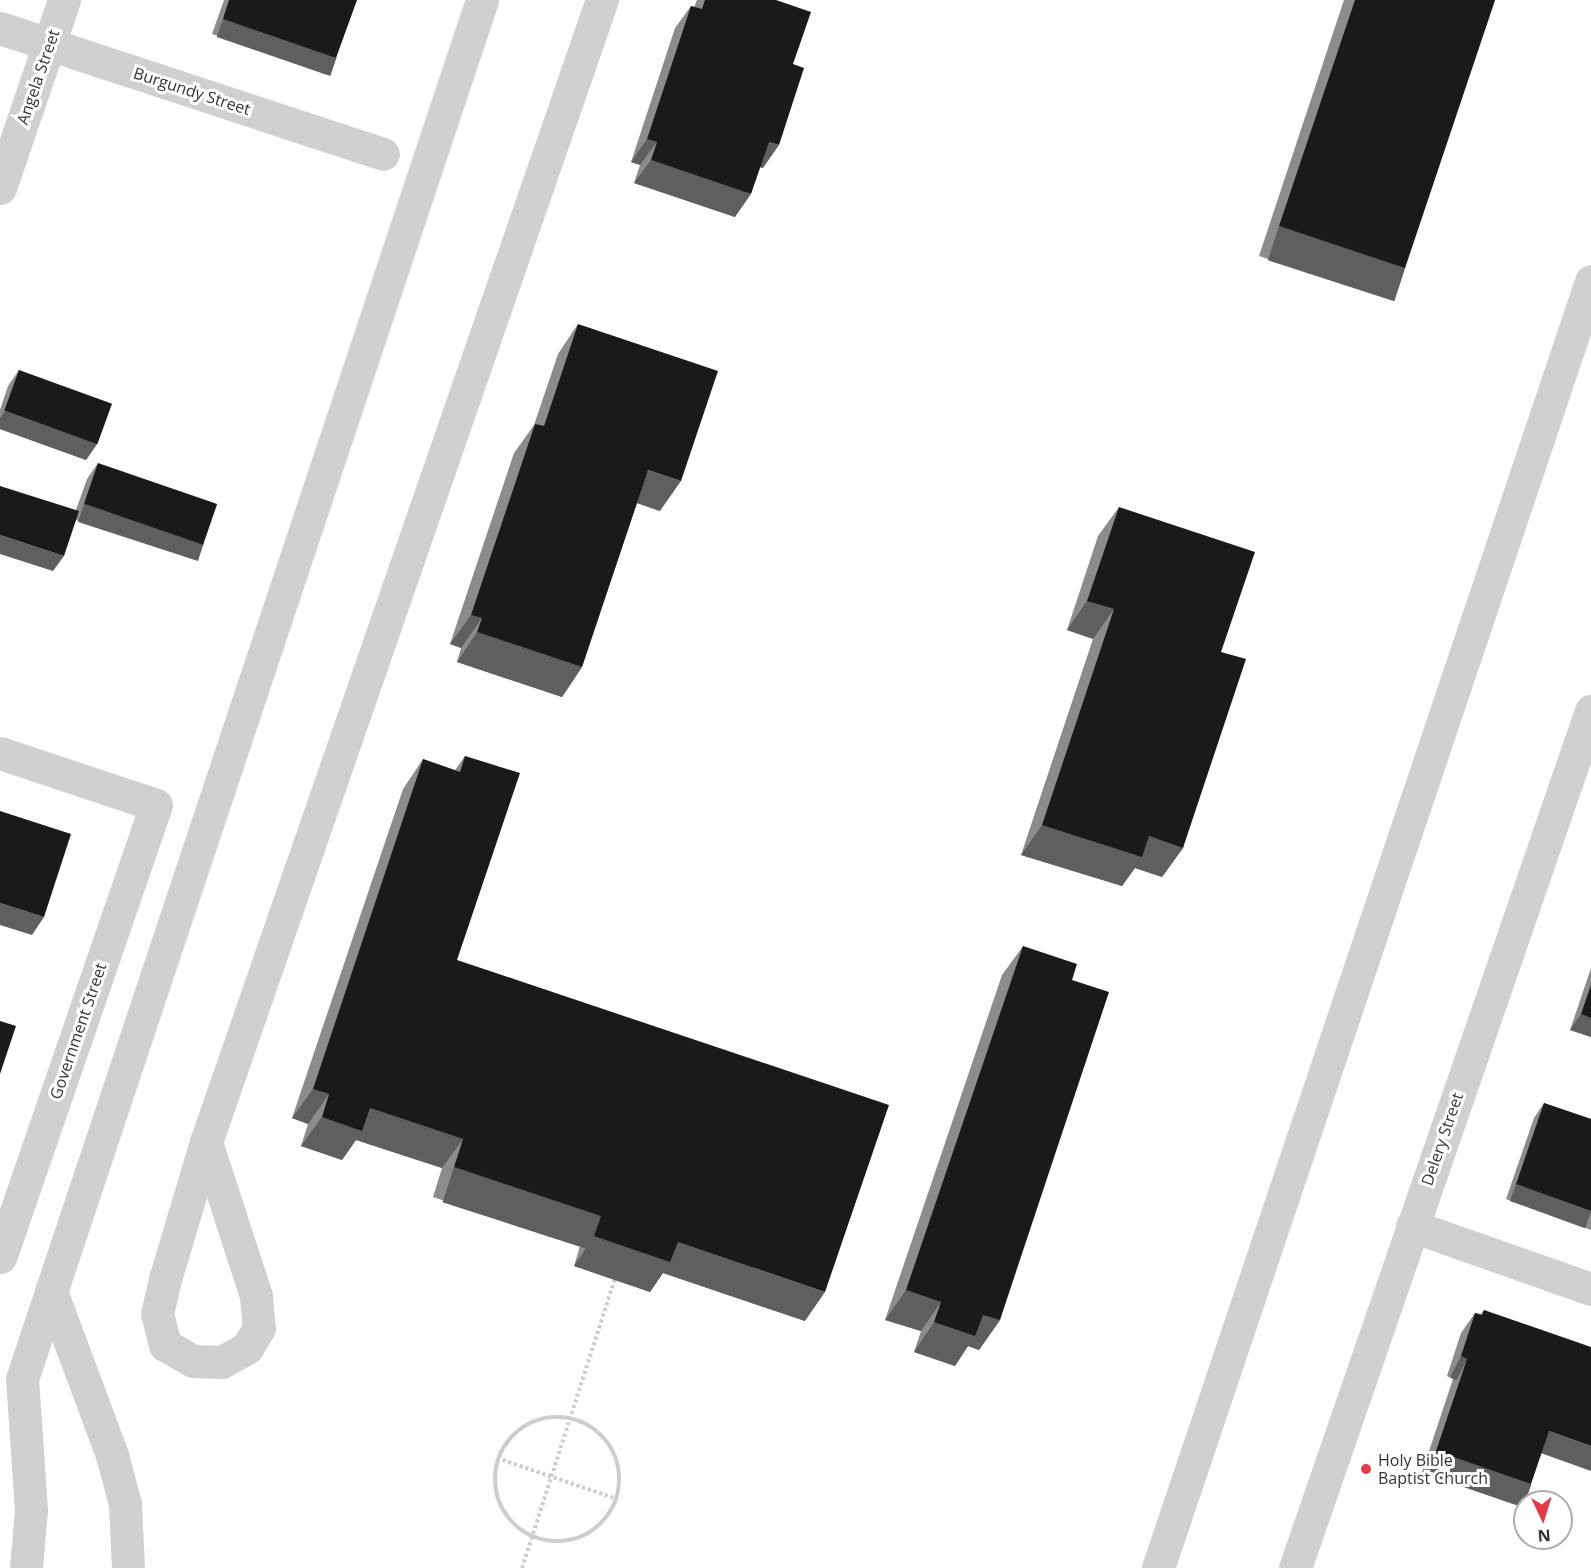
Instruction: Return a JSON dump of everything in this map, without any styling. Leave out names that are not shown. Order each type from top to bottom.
[{"type":"street","name":"Angela Street","points":[[0,188],[64,0]]},
{"type":"street","points":[[26,1568],[31,1510],[22,1379],[482,0]]},
{"type":"street","points":[[206,1142],[256,1296],[258,1328],[247,1348],[222,1362],[193,1361],[165,1345],[157,1314],[206,1142],[602,0]]},
{"type":"street","name":"Burgundy Street","points":[[0,28],[383,154]]},
{"type":"street","points":[[1158,1568],[1591,281]]},
{"type":"street","name":"Delery Street","points":[[1295,1568],[1591,711]]},
{"type":"street","name":"Government Street","points":[[0,753],[156,806],[0,1257]]},
{"type":"street","points":[[1412,1226],[1591,1289]]},
{"type":"street","points":[[51,1291],[117,1475],[125,1504],[128,1568]]},
{"type":"path","points":[[522,1568],[615,1279]]},
{"type":"path","points":[[570,1418],[590,1426],[606,1440],[616,1458],[620,1478],[617,1499],[606,1518],[592,1532],[573,1540],[532,1537],[518,1529],[499,1504],[495,1489],[497,1458],[506,1442],[534,1421],[570,1418]]},
{"type":"path","points":[[497,1458],[617,1499]]},
{"type":"building","points":[[229,0],[357,0],[336,58],[223,19]]},
{"type":"building","points":[[705,0],[776,0],[811,12],[793,64],[804,68],[779,145],[769,142],[751,194],[651,160],[657,142],[647,139],[691,6],[702,9]]},
{"type":"building","points":[[1355,0],[1495,0],[1405,268],[1279,226]]},
{"type":"building","points":[[578,324],[718,371],[681,481],[648,470],[582,667],[477,632],[482,618],[471,615],[535,424],[544,426]]},
{"type":"building","points":[[19,370],[112,404],[97,444],[4,410]]},
{"type":"building","points":[[98,463],[217,504],[203,545],[84,504]]},
{"type":"building","points":[[0,486],[79,511],[64,556],[0,535]]},
{"type":"building","points":[[1119,507],[1255,552],[1221,652],[1246,659],[1183,848],[1149,836],[1142,857],[1042,825],[1114,609],[1087,601]]},
{"type":"building","points":[[465,756],[520,773],[457,960],[889,1105],[825,1292],[678,1242],[670,1262],[594,1236],[601,1216],[454,1167],[463,1139],[370,1108],[362,1131],[322,1117],[329,1094],[313,1089],[423,759],[460,772]]},
{"type":"building","points":[[0,811],[71,834],[44,917],[0,903]]},
{"type":"building","points":[[1023,946],[1077,964],[1072,980],[1109,992],[1000,1320],[983,1315],[975,1336],[934,1322],[941,1302],[906,1290]]},
{"type":"building","points":[[1591,985],[1591,1018],[1581,1014]]},
{"type":"building","points":[[0,1021],[16,1026],[0,1074]]},
{"type":"building","points":[[1544,1103],[1591,1119],[1591,1211],[1516,1184]]},
{"type":"building","points":[[1484,1310],[1591,1347],[1591,1446],[1549,1431],[1531,1484],[1436,1451],[1467,1359],[1461,1356],[1475,1313],[1482,1315]]},
{"type":"place","name":"Holy Bible Baptist Church","points":[[1366,1469]]}]
